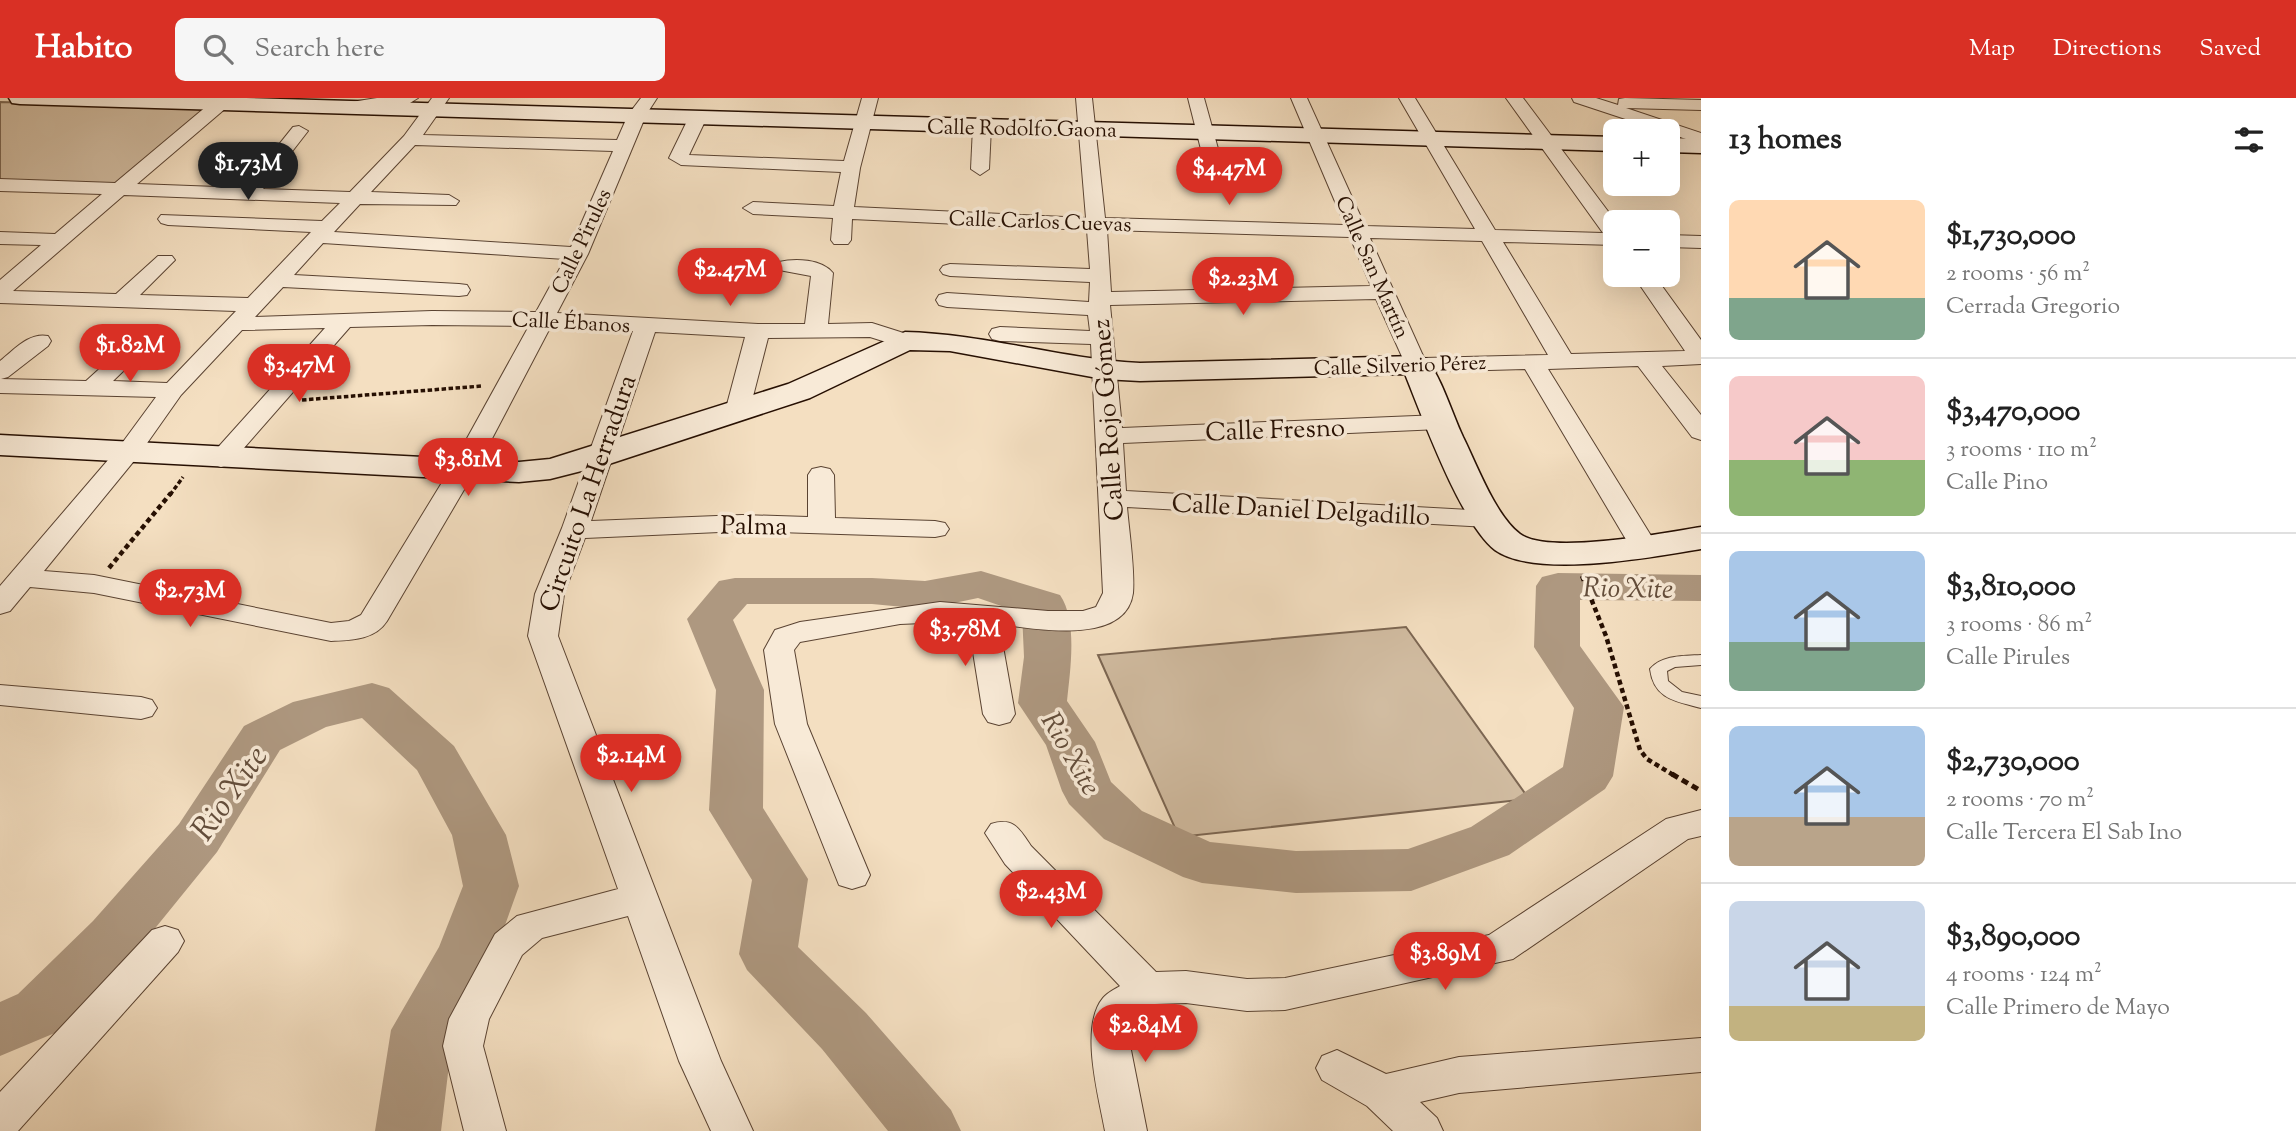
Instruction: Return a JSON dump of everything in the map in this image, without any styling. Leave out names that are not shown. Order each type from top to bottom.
[{"type":"street","name":"Calle Rodolfo Gaona","points":[[20,98],[220,104],[643,107],[698,117],[863,124],[1603,144]]},
{"type":"street","name":"Calle Rodolfo Gaona","points":[[338,105],[410,98]]},
{"type":"street","points":[[841,240],[849,167],[870,98]]},
{"type":"street","name":"Calle Rojo Gómez","points":[[852,875],[791,724],[779,650],[781,641],[800,631],[946,612],[1075,620],[1102,617],[1114,606],[1118,593],[1110,436],[1084,98]]},
{"type":"street","points":[[1196,98],[1219,185]]},
{"type":"street","name":"Calle San Martín","points":[[1299,98],[1440,422],[1499,531]]},
{"type":"street","points":[[1407,98],[1563,360]]},
{"type":"street","points":[[1514,98],[1603,221]]},
{"type":"street","points":[[1586,100],[1701,105]]},
{"type":"street","points":[[1586,100],[1701,139]]},
{"type":"street","points":[[0,291],[220,104]]},
{"type":"street","points":[[0,605],[129,451],[173,390],[410,140],[436,104]]},
{"type":"street","name":"Calle Pirules","points":[[94,584],[331,632],[356,630],[372,621],[462,471],[578,254],[643,107]]},
{"type":"street","points":[[698,117],[678,158],[691,161],[849,167]]},
{"type":"street","points":[[980,169],[982,127]]},
{"type":"street","points":[[250,193],[299,131]]},
{"type":"street","points":[[410,140],[624,146]]},
{"type":"street","points":[[1680,145],[1701,146]]},
{"type":"street","points":[[0,185],[449,201]]},
{"type":"street","name":"Calle Carlos Cuevas","points":[[753,208],[1095,224],[1603,237]]},
{"type":"street","points":[[168,219],[578,254]]},
{"type":"street","points":[[0,238],[60,240]]},
{"type":"street","points":[[1680,241],[1701,242]]},
{"type":"street","points":[[432,318],[459,289],[490,247]]},
{"type":"street","points":[[121,301],[165,260]]},
{"type":"street","points":[[786,266],[813,268],[822,273],[816,329]]},
{"type":"street","points":[[950,270],[1100,295]]},
{"type":"street","points":[[276,281],[459,289]]},
{"type":"street","name":"Calle Silverio Pérez","points":[[905,341],[950,342],[1103,370],[1140,372],[1697,358],[1697,351],[1652,287]]},
{"type":"street","points":[[947,300],[1100,295],[1384,292]]},
{"type":"street","points":[[0,297],[253,305]]},
{"type":"street","name":"Calle Ébanos","points":[[235,324],[432,318],[542,319],[758,331],[872,330],[905,341]]},
{"type":"street","points":[[210,458],[270,403],[343,321]]},
{"type":"street","name":"Circuito La Herradura","points":[[646,326],[597,457],[574,530],[545,600],[543,636],[700,1061],[732,1131]]},
{"type":"street","points":[[737,412],[758,331]]},
{"type":"street","points":[[1000,334],[1102,338]]},
{"type":"street","points":[[0,372],[40,341]]},
{"type":"street","points":[[0,445],[462,471],[519,472],[550,469],[597,457],[799,391],[905,341]]},
{"type":"street","points":[[92,388],[137,347]]},
{"type":"street","points":[[1644,359],[1701,432]]},
{"type":"street","points":[[1532,361],[1644,547]]},
{"type":"street","points":[[0,386],[173,390]]},
{"type":"street","name":"Calle Fresno","points":[[1110,436],[1440,422]]},
{"type":"street","points":[[821,475],[822,527]]},
{"type":"street","name":"Calle Daniel Delgadillo","points":[[1112,498],[1499,531],[1527,549],[1571,553],[1644,547],[1701,538]]},
{"type":"street","name":"Palma","points":[[574,530],[741,523],[935,529]]},
{"type":"street","points":[[24,578],[94,584]]},
{"type":"street","points":[[982,613],[999,714]]},
{"type":"street","points":[[0,695],[141,708]]},
{"type":"street","points":[[1126,1131],[1110,1045],[1117,1009],[1147,988],[1186,986],[1247,995],[1285,994],[1499,948],[1678,828],[1701,823]]},
{"type":"street","points":[[1003,833],[1018,855],[1147,988]]},
{"type":"street","points":[[485,1131],[463,1046],[468,1019],[508,945],[530,926],[641,898]]},
{"type":"street","points":[[0,1121],[165,941]]},
{"type":"street","points":[[1382,1093],[1459,1075],[1701,1055]]},
{"type":"street","points":[[1337,1068],[1382,1093],[1422,1131]]},
{"type":"lane","points":[[1701,660],[1672,662],[1658,670],[1660,683],[1676,696],[1701,702]]},
{"type":"path","points":[[270,403],[507,384]]},
{"type":"path","points":[[94,584],[210,458]]},
{"type":"path","points":[[1589,592],[1606,636],[1640,750],[1653,764],[1701,791]]},
{"type":"shaded area","points":[[0,102],[206,108],[116,184],[0,181]]},
{"type":"shaded area","points":[[1406,627],[1529,799],[1179,837],[1098,655]]},
{"type":"waterway","name":"Rio Xite","points":[[928,1131],[844,1031],[768,954],[780,879],[736,810],[740,690],[710,619],[735,591],[872,591],[925,595],[981,584],[1044,605],[1048,657],[1042,703],[1070,742],[1088,791],[1123,825],[1202,862],[1296,872],[1411,870],[1490,841],[1587,776],[1599,707],[1557,647],[1558,586],[1701,588]]},
{"type":"waterway","name":"Rio Xite","points":[[0,1030],[40,1012],[114,937],[198,838],[262,738],[310,714],[372,699],[436,759],[479,835],[491,886],[466,953],[422,1030],[408,1131]]}]
